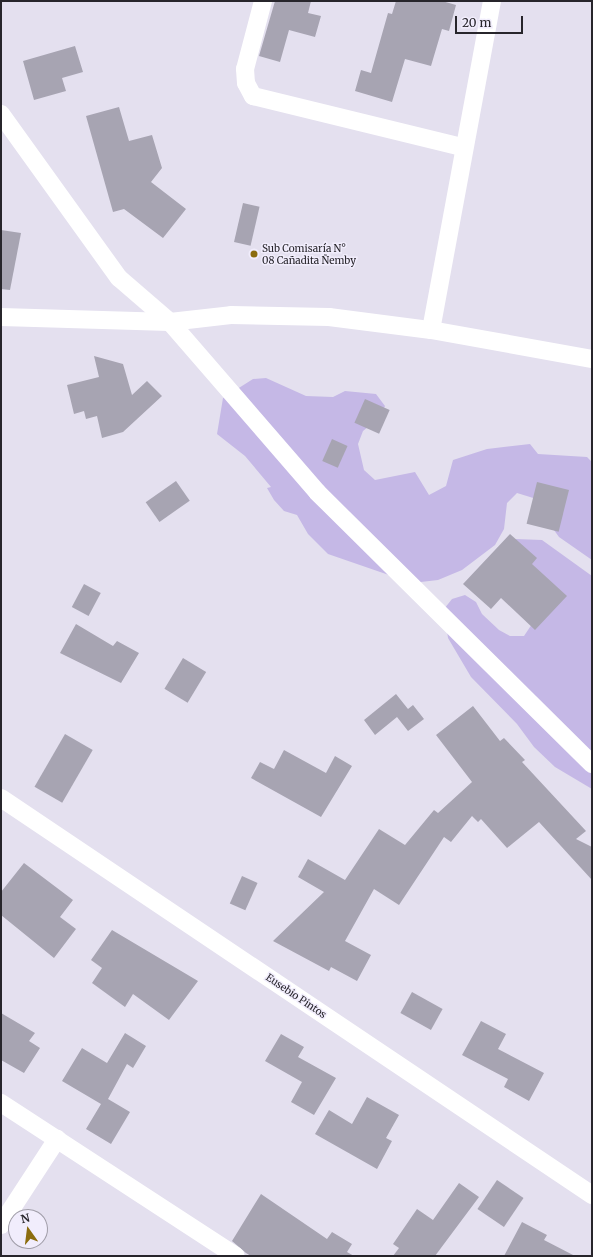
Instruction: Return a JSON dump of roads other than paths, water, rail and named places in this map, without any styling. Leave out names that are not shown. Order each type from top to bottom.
[{"type":"street","points":[[263,1],[245,69],[246,83],[253,96],[463,147]]},
{"type":"street","points":[[432,330],[463,147],[492,1]]},
{"type":"street","points":[[1,114],[119,278],[170,322],[317,492],[592,764]]},
{"type":"street","points":[[1,316],[170,322],[231,315],[329,317],[432,330],[592,359]]},
{"type":"street","name":"Eusebio Pintos","points":[[1,798],[592,1195]]},
{"type":"street","points":[[1,1103],[236,1256]]},
{"type":"street","points":[[1,1225],[57,1139]]},
{"type":"place","name":"Sub Comisaría N° 08 Cañadita Ñemby","points":[[254,254]]}]
